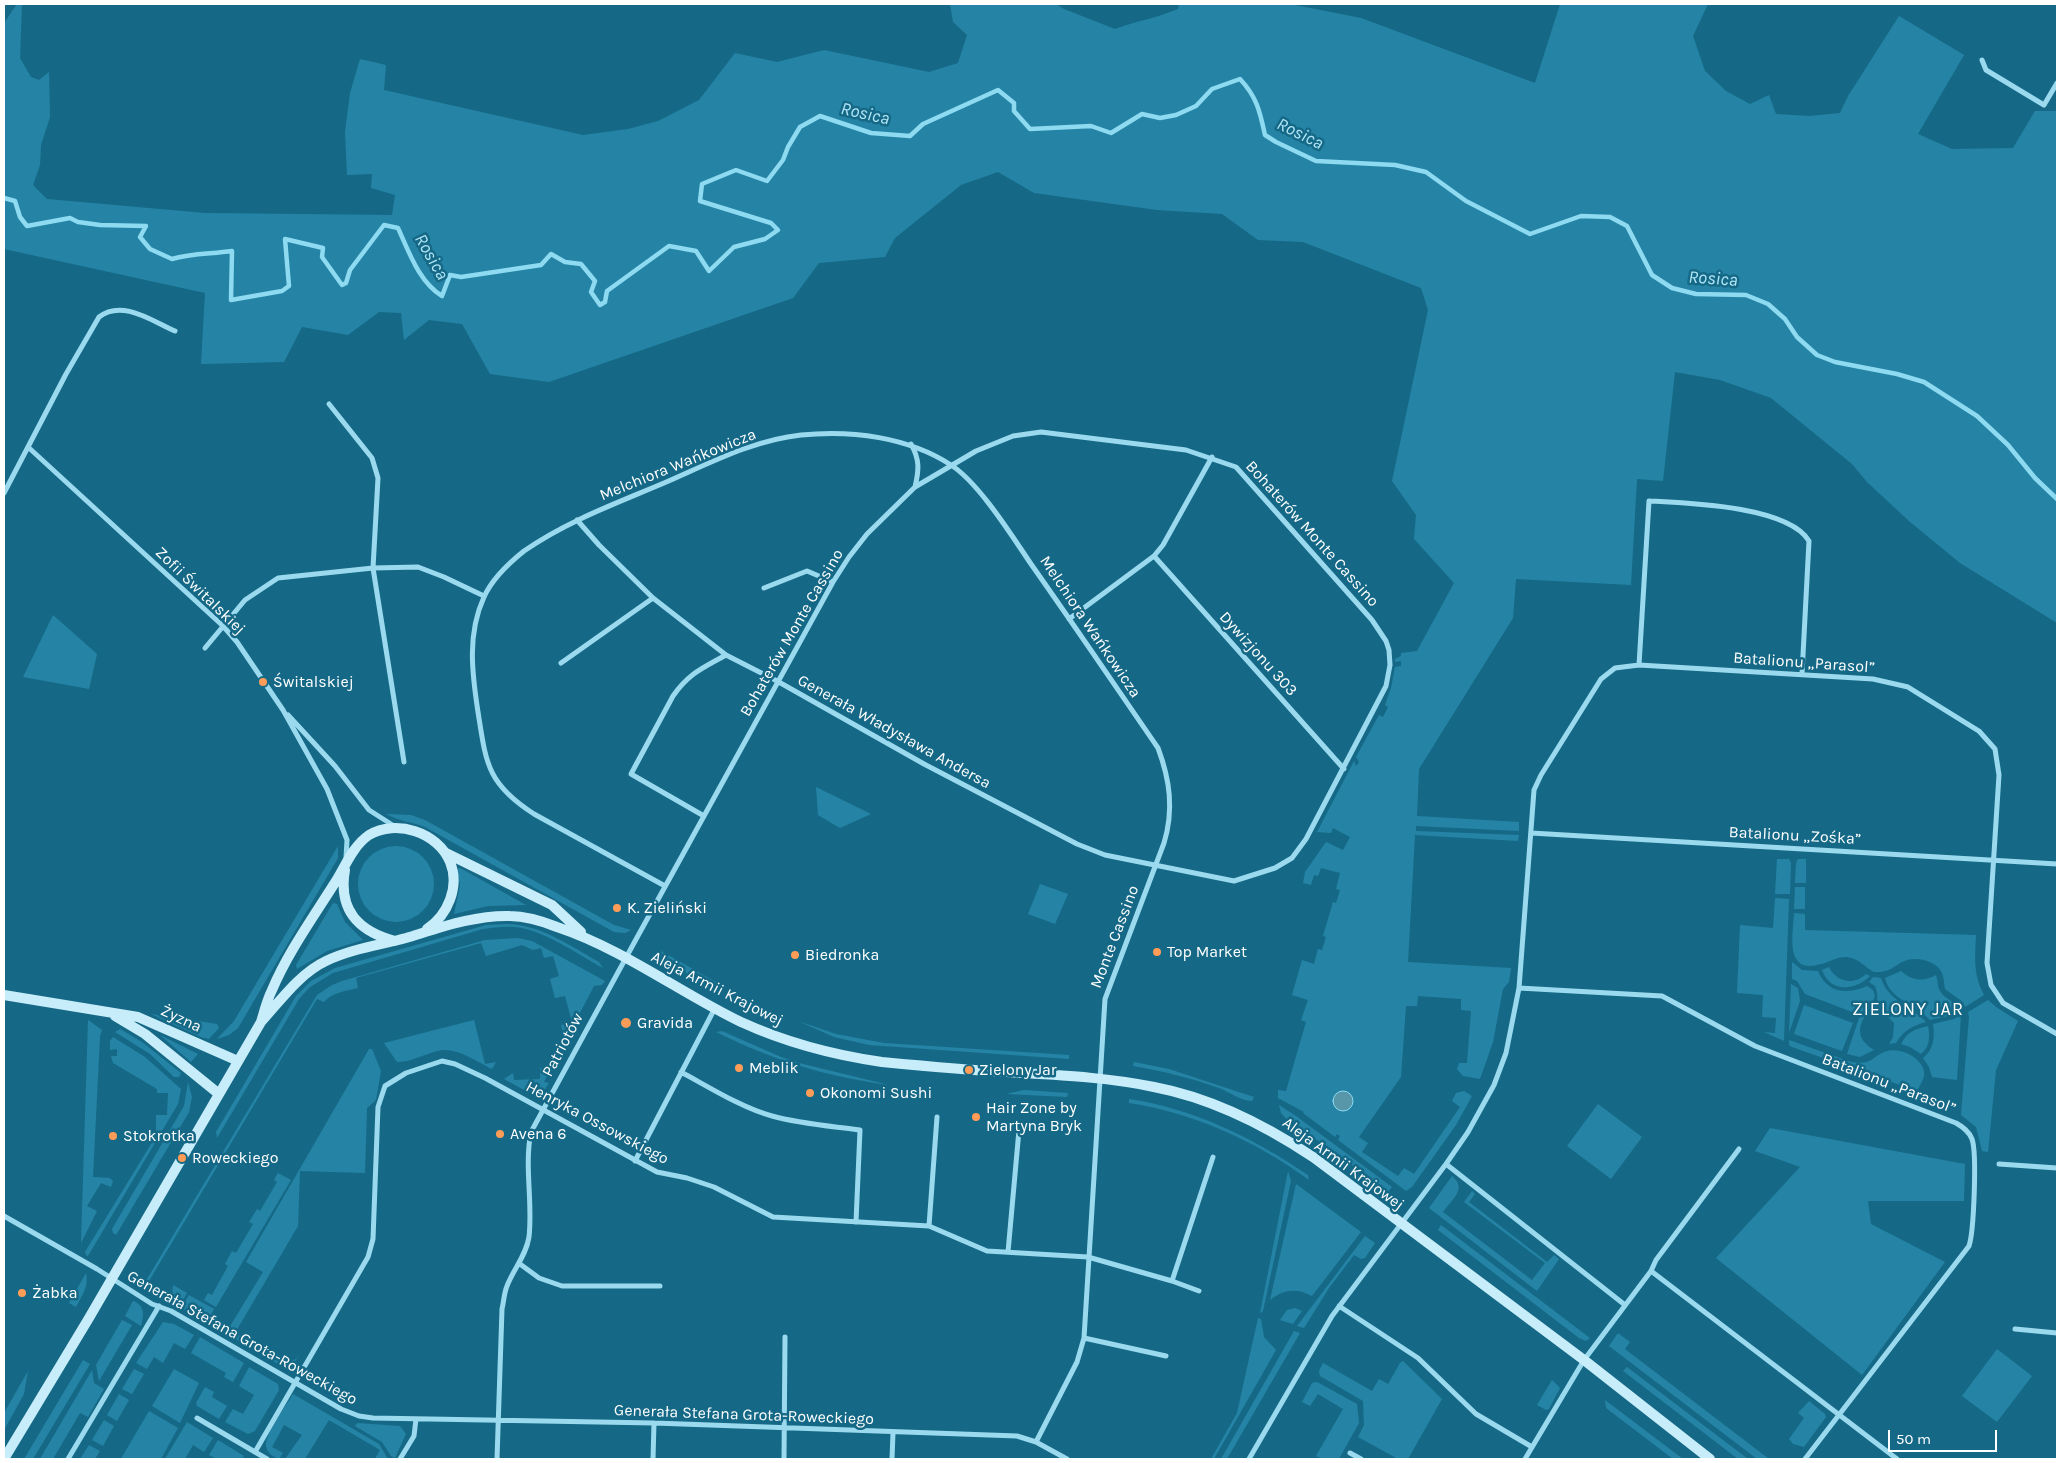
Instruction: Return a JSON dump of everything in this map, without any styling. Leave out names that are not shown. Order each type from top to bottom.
[{"type":"street","points":[[1982,60],[1986,70],[2044,105],[2057,83]]},
{"type":"street","points":[[4,493],[66,374],[99,317],[107,311],[120,310],[130,312],[174,331]]},
{"type":"street","points":[[329,404],[372,458],[378,478],[373,568],[404,762]]},
{"type":"street","name":"Bohaterów Monte Cassino","points":[[625,958],[777,681],[849,556],[867,534],[916,487],[976,451],[1013,436],[1041,432],[1186,450],[1236,466],[1372,620],[1386,641],[1390,657],[1386,686],[1306,839],[1292,858],[1275,868],[1234,881],[1155,865]]},
{"type":"street","name":"Melchiora Wańkowicza","points":[[665,886],[534,814],[516,803],[501,788],[487,761],[471,662],[472,644],[484,596],[508,565],[538,542],[578,520],[720,459],[777,439],[801,435],[848,435],[892,439],[911,444],[952,465],[965,476],[1003,522],[1158,748],[1165,768],[1170,801],[1170,818],[1164,843],[1155,865]]},
{"type":"street","points":[[911,444],[917,455],[920,468],[916,487]]},
{"type":"street","name":"Zofii Świtalskiej","points":[[28,447],[223,626],[237,642],[283,710],[327,789],[348,840],[346,864]]},
{"type":"street","points":[[1069,619],[1154,556],[1163,545],[1212,457]]},
{"type":"street","points":[[1639,665],[1648,501],[1688,503],[1718,505],[1763,515],[1795,526],[1804,533],[1809,541],[1802,674]]},
{"type":"street","name":"Generała Władysława Andersa","points":[[578,520],[599,545],[653,598],[726,655],[777,681],[924,764],[1077,844],[1105,855],[1155,865]]},
{"type":"street","name":"Dywizjonu 303","points":[[1154,556],[1344,769]]},
{"type":"street","points":[[205,648],[245,600],[278,578],[373,568],[418,567],[484,596]]},
{"type":"street","points":[[764,588],[806,571],[833,582]]},
{"type":"street","points":[[561,663],[653,598]]},
{"type":"street","points":[[704,816],[631,774],[681,684],[691,674],[726,655]]},
{"type":"street","name":"Batalionu „Parasol”","points":[[1249,1459],[1339,1306],[1446,1164],[1468,1132],[1494,1085],[1506,1053],[1519,988],[1533,799],[1537,783],[1599,682],[1614,668],[1639,665],[1873,678],[1908,687],[1979,731],[1995,750],[1999,775],[1987,963],[1991,985],[2003,1003],[2057,1034]]},
{"type":"street","points":[[283,710],[335,766],[369,810],[395,827]]},
{"type":"street","points":[[396,941],[370,932],[352,917],[344,893],[346,864],[353,851],[366,838],[384,829],[395,827],[420,833],[435,842],[450,860],[453,872],[453,886],[446,910],[437,922],[419,934]]},
{"type":"street","name":"Batalionu „Zośka”","points":[[1531,833],[2057,864]]},
{"type":"street","name":"Aleja Armii Krajowej","points":[[444,852],[552,905],[586,936]]},
{"type":"street","name":"Aleja Armii Krajowej","points":[[4,1459],[261,1022],[272,990],[290,954],[346,864]]},
{"type":"street","name":"Monte Cassino","points":[[1099,1078],[1104,999],[1155,865]]},
{"type":"street","name":"Aleja Armii Krajowej","points":[[261,1022],[295,985],[325,961],[348,953],[482,918],[510,916],[534,919],[586,936],[741,1022],[791,1042],[854,1058],[960,1069],[1099,1078],[1164,1089],[1201,1100],[1241,1115],[1275,1132],[1313,1157],[1584,1360],[1710,1459]]},
{"type":"street","name":"Patriotów","points":[[496,1459],[502,1309],[507,1286],[526,1252],[529,1236],[528,1145],[531,1132],[625,958]]},
{"type":"street","name":"Batalionu „Parasol”","points":[[1519,988],[1662,996],[1755,1046],[1956,1123],[1968,1130],[1972,1141],[1974,1161],[1972,1228],[1969,1246],[1805,1459]]},
{"type":"street","name":"Żyzna","points":[[4,995],[145,1019],[238,1061]]},
{"type":"street","points":[[635,1160],[715,1008]]},
{"type":"street","name":"Żyzna","points":[[108,1012],[145,1034],[219,1094]]},
{"type":"street","name":"Henryka Ossowskiego","points":[[295,1382],[364,1265],[371,1248],[374,1228],[378,1107],[384,1086],[406,1073],[442,1061],[455,1064],[485,1078],[657,1172],[687,1178],[714,1187],[773,1217],[929,1226],[987,1251],[1088,1257],[1172,1281],[1199,1291]]},
{"type":"street","points":[[681,1072],[752,1109],[771,1116],[802,1123],[860,1130],[856,1222]]},
{"type":"street","points":[[1036,1442],[1077,1362],[1084,1338],[1099,1078]]},
{"type":"street","points":[[929,1226],[937,1117]]},
{"type":"street","points":[[1008,1252],[1019,1130]]},
{"type":"street","points":[[1525,1459],[1584,1360],[1739,1149]]},
{"type":"street","points":[[1172,1281],[1213,1158]]},
{"type":"street","points":[[1446,1164],[1626,1305]]},
{"type":"street","points":[[1999,1164],[2057,1168]]},
{"type":"street","name":"Generała Stefana Grota-Roweckiego","points":[[4,1216],[97,1269],[111,1280],[158,1306],[171,1310],[353,1415],[373,1418],[654,1423],[1017,1436],[1036,1442],[1067,1459]]},
{"type":"street","points":[[520,1264],[539,1278],[562,1286],[660,1286]]},
{"type":"street","points":[[1651,1271],[1897,1459]]},
{"type":"street","points":[[68,1459],[158,1306]]},
{"type":"street","points":[[1339,1306],[1418,1358],[1476,1414],[1532,1447]]},
{"type":"street","points":[[2015,1329],[2057,1333]]},
{"type":"street","points":[[784,1459],[785,1337]]},
{"type":"street","points":[[1084,1338],[1166,1356]]},
{"type":"street","points":[[255,1452],[295,1382]]},
{"type":"street","points":[[197,1418],[267,1459]]},
{"type":"street","points":[[400,1459],[414,1436],[416,1419]]},
{"type":"street","points":[[653,1459],[654,1423]]},
{"type":"street","points":[[892,1459],[893,1433]]},
{"type":"street","points":[[1350,1453],[1361,1459]]},
{"type":"shaded area","points":[[17,4],[22,4],[20,58],[31,77],[39,80],[49,72],[50,117],[41,145],[40,165],[33,185],[47,199],[205,213],[392,215],[395,195],[371,188],[372,174],[347,175],[345,132],[350,93],[360,59],[386,65],[384,90],[583,135],[628,129],[658,121],[699,100],[735,53],[777,62],[824,50],[929,72],[958,63],[967,35],[953,22],[950,4],[1056,4],[1115,29],[1178,9],[1179,4],[1290,4],[1361,18],[1535,83],[1560,4],[1708,4],[1693,36],[1705,71],[1726,91],[1750,104],[1769,95],[1776,114],[1809,116],[1840,113],[1848,96],[1899,16],[1964,55],[1918,134],[1952,149],[2013,148],[2035,111],[2057,111],[2057,623],[1960,563],[1909,521],[1867,482],[1852,464],[1771,398],[1720,380],[1675,372],[1663,481],[1637,479],[1631,585],[1516,579],[1513,618],[1419,769],[1417,816],[1519,822],[1519,831],[1416,826],[1416,831],[1519,835],[1518,841],[1415,835],[1408,962],[1511,968],[1509,982],[1503,989],[1493,1042],[1480,1079],[1463,1076],[1457,1069],[1459,1063],[1467,1063],[1471,1011],[1461,1010],[1461,999],[1418,996],[1417,1006],[1406,1006],[1401,1077],[1359,1137],[1368,1143],[1362,1152],[1398,1176],[1404,1168],[1414,1174],[1460,1107],[1452,1101],[1456,1093],[1464,1091],[1472,1096],[1456,1125],[1412,1187],[1406,1191],[1338,1140],[1340,1136],[1337,1134],[1335,1137],[1304,1112],[1278,1098],[1278,1090],[1286,1091],[1306,1022],[1301,1020],[1308,1000],[1292,995],[1302,960],[1314,964],[1318,949],[1322,950],[1326,937],[1323,936],[1333,902],[1336,903],[1340,890],[1336,889],[1340,873],[1321,868],[1318,876],[1314,875],[1311,885],[1303,883],[1305,872],[1326,842],[1343,850],[1350,837],[1333,828],[1331,833],[1317,832],[1354,761],[1356,766],[1359,762],[1356,757],[1379,715],[1383,717],[1388,707],[1385,705],[1395,667],[1401,666],[1401,661],[1395,662],[1395,659],[1401,656],[1401,653],[1417,651],[1454,583],[1414,539],[1416,515],[1392,481],[1428,310],[1421,288],[1303,242],[1258,240],[1222,214],[1157,210],[1034,193],[998,172],[961,185],[895,238],[885,257],[819,263],[793,298],[549,382],[490,374],[462,324],[429,320],[404,340],[401,313],[379,312],[348,335],[302,327],[284,362],[201,364],[205,293],[4,249],[4,23]]},
{"type":"shaded area","points":[[53,615],[97,654],[89,689],[23,677]]},
{"type":"shaded area","points":[[816,787],[871,814],[840,828],[818,815]]},
{"type":"shaded area","points":[[386,814],[411,815],[425,820],[614,925],[631,930],[625,933],[614,932],[425,827]]},
{"type":"shaded area","points":[[338,846],[338,858],[238,1028],[229,1035],[217,1039],[234,1021]]},
{"type":"shaded area","points":[[396,846],[410,849],[423,857],[431,870],[434,884],[431,898],[423,911],[410,919],[396,922],[382,919],[369,911],[361,898],[358,884],[361,870],[369,857],[382,849]]},
{"type":"shaded area","points":[[1777,859],[1789,859],[1791,863],[1790,894],[1775,894]]},
{"type":"shaded area","points":[[1798,859],[1806,859],[1806,883],[1795,883]]},
{"type":"shaded area","points":[[459,868],[526,905],[488,906],[454,914],[460,885],[457,870]]},
{"type":"shaded area","points":[[1040,884],[1068,894],[1055,924],[1028,914]]},
{"type":"shaded area","points":[[1795,887],[1805,887],[1805,909],[1794,909]]},
{"type":"shaded area","points":[[1775,898],[1789,899],[1784,1041],[1764,1032],[1775,1033],[1776,1018],[1762,1017],[1763,995],[1737,993],[1740,925],[1773,928]]},
{"type":"shaded area","points":[[333,903],[337,904],[345,922],[363,940],[327,951],[297,969],[296,965]]},
{"type":"shaded area","points":[[1794,913],[1805,914],[1805,930],[1976,935],[1976,973],[1984,995],[1965,1007],[1963,1002],[1945,989],[1940,969],[1932,963],[1922,960],[1907,960],[1889,970],[1880,972],[1874,972],[1859,961],[1847,957],[1840,957],[1809,966],[1801,964],[1793,951]]},
{"type":"shaded area","points":[[486,925],[519,925],[543,932],[599,962],[603,968],[545,936],[521,928],[505,927],[483,929],[333,973],[310,987],[299,999],[217,1138],[216,1132],[296,996],[311,981],[335,968]]},
{"type":"shaded area","points":[[518,938],[532,941],[605,981],[602,985],[594,986],[544,1082],[549,1083],[541,1095],[533,1095],[504,1079],[513,1073],[514,1080],[540,1079],[540,1068],[546,1068],[564,1036],[561,1025],[572,1022],[565,996],[555,998],[550,979],[559,976],[553,956],[544,958],[541,948],[533,950],[522,945],[486,956],[481,943],[356,978],[358,988],[335,994],[324,1002],[317,999],[149,1281],[159,1288],[150,1291],[141,1289],[317,995],[342,981],[485,940]]},
{"type":"shaded area","points":[[661,951],[723,986],[692,976],[658,957]]},
{"type":"shaded area","points":[[1792,962],[1802,970],[1818,971],[1826,984],[1832,988],[1852,991],[1867,986],[1873,990],[1875,996],[1861,1023],[1860,1030],[1861,1037],[1865,1043],[1874,1050],[1860,1057],[1847,1054],[1860,1015],[1805,994],[1797,981],[1792,979]]},
{"type":"shaded area","points":[[1829,967],[1836,976],[1846,981],[1856,980],[1866,974],[1870,976],[1857,985],[1850,987],[1837,986],[1831,983],[1822,970]]},
{"type":"shaded area","points":[[1901,971],[1914,979],[1927,979],[1936,975],[1940,991],[1956,1004],[1960,1010],[1953,1015],[1930,1020],[1892,992],[1885,978]]},
{"type":"shaded area","points":[[1873,977],[1881,978],[1884,986],[1894,998],[1926,1022],[1908,1030],[1896,1043],[1889,1044],[1893,1037],[1894,1023],[1886,1015],[1878,1014],[1868,1017],[1874,1009],[1877,999],[1875,986],[1869,982]]},
{"type":"shaded area","points":[[1791,984],[1798,988],[1800,1001],[1789,1033]]},
{"type":"shaded area","points":[[1988,1000],[2018,1021],[1996,1070],[1988,1152],[1982,1151],[1976,1127],[1961,1115],[1968,1012]]},
{"type":"shaded area","points":[[1804,1005],[1853,1023],[1842,1051],[1794,1034]]},
{"type":"shaded area","points":[[151,1014],[217,1024],[219,1028],[209,1039]]},
{"type":"shaded area","points":[[1961,1015],[1957,1080],[1932,1077],[1929,1067],[1923,1058],[1933,1043],[1933,1024],[1954,1019]]},
{"type":"shaded area","points":[[88,1020],[102,1030],[100,1036],[93,1177],[110,1178],[113,1181],[111,1187],[101,1183],[87,1206],[97,1211],[81,1243]]},
{"type":"shaded area","points":[[474,1020],[485,1064],[496,1062],[492,1069],[468,1056],[449,1050],[437,1051],[397,1062],[384,1043]]},
{"type":"shaded area","points":[[798,1021],[836,1034],[884,1043],[1069,1055],[1069,1059],[869,1045],[834,1037]]},
{"type":"shaded area","points":[[1928,1026],[1929,1041],[1921,1054],[1901,1044],[1912,1032]]},
{"type":"shaded area","points":[[120,1029],[142,1042],[181,1073],[179,1077],[174,1077],[150,1054],[115,1032]]},
{"type":"shaded area","points":[[722,1031],[781,1057],[889,1085],[843,1077],[800,1066],[716,1032]]},
{"type":"shaded area","points":[[160,1035],[198,1054],[191,1062]]},
{"type":"shaded area","points":[[113,1037],[145,1057],[181,1089],[178,1104],[88,1256],[85,1252],[156,1136],[156,1115],[167,1115],[168,1093],[157,1093],[157,1089],[113,1063],[111,1056],[117,1056],[117,1049],[110,1050],[110,1041]]},
{"type":"shaded area","points":[[1789,1040],[1855,1063],[1867,1062],[1889,1051],[1903,1052],[1913,1056],[1920,1063],[1924,1070],[1924,1077],[1917,1091],[1792,1047],[1789,1045]]},
{"type":"shaded area","points":[[369,1049],[372,1049],[381,1071],[376,1100],[367,1108],[365,1173],[300,1171],[298,1226],[235,1333],[286,1363],[296,1359],[301,1352],[294,1363],[285,1364],[283,1367],[230,1336],[224,1330],[223,1325],[229,1328],[263,1272],[246,1262]]},
{"type":"shaded area","points":[[1134,1062],[1169,1069],[1254,1097],[1252,1101],[1244,1100],[1219,1088],[1198,1081],[1133,1066]]},
{"type":"shaded area","points":[[188,1082],[192,1097],[189,1112],[116,1235],[112,1229],[184,1106]]},
{"type":"shaded area","points":[[1024,1090],[1068,1093],[1067,1097],[1006,1094]]},
{"type":"shaded area","points":[[1339,1091],[1347,1091],[1353,1097],[1353,1105],[1347,1111],[1339,1111],[1333,1105],[1333,1097]]},
{"type":"shaded area","points":[[1129,1099],[1177,1110],[1223,1127],[1266,1149],[1308,1175],[1309,1180],[1268,1153],[1224,1131],[1201,1121],[1129,1103]]},
{"type":"shaded area","points":[[1598,1104],[1642,1137],[1611,1179],[1567,1146]]},
{"type":"shaded area","points":[[1279,1105],[1392,1187],[1388,1192],[1328,1147],[1289,1122],[1281,1113]]},
{"type":"shaded area","points":[[1770,1128],[1965,1164],[1964,1201],[1868,1201],[1871,1224],[1945,1262],[1862,1375],[1716,1258],[1800,1167],[1755,1151]]},
{"type":"shaded area","points":[[1288,1171],[1291,1181],[1263,1311],[1260,1313]]},
{"type":"shaded area","points":[[278,1173],[291,1180],[216,1307],[204,1300],[208,1293],[212,1295],[228,1266],[225,1264],[232,1251],[236,1253],[253,1224],[249,1222],[257,1209],[260,1211],[277,1182],[274,1180]]},
{"type":"shaded area","points":[[1452,1176],[1457,1181],[1458,1190],[1454,1199],[1443,1212],[1532,1280],[1545,1263],[1464,1202],[1472,1191],[1475,1194],[1469,1202],[1547,1262],[1554,1255],[1559,1259],[1537,1291],[1429,1208]]},
{"type":"shaded area","points":[[1296,1184],[1361,1232],[1312,1296],[1291,1291],[1275,1296],[1270,1300]]},
{"type":"shaded area","points":[[1441,1225],[1590,1338],[1586,1341],[1579,1338],[1438,1230]]},
{"type":"shaded area","points":[[1365,1236],[1375,1243],[1365,1258],[1361,1259],[1354,1255],[1329,1288],[1304,1328],[1297,1326]]},
{"type":"shaded area","points":[[86,1273],[86,1287],[76,1307],[69,1303]]},
{"type":"shaded area","points":[[173,1285],[187,1293],[182,1302],[184,1303],[189,1295],[214,1309],[211,1315],[206,1318],[197,1317],[178,1304],[172,1296]]},
{"type":"shaded area","points":[[133,1301],[142,1308],[143,1318],[141,1326],[125,1316]]},
{"type":"shaded area","points":[[1295,1308],[1302,1311],[1293,1324],[1280,1320],[1287,1310]]},
{"type":"shaded area","points":[[1258,1318],[1261,1319],[1264,1337],[1276,1350],[1214,1459],[1211,1459],[1237,1413]]},
{"type":"shaded area","points":[[122,1320],[132,1325],[99,1381],[96,1365]]},
{"type":"shaded area","points":[[163,1322],[174,1324],[194,1335],[185,1349],[174,1343],[163,1363],[154,1357],[147,1369],[136,1363]]},
{"type":"shaded area","points":[[1294,1331],[1300,1333],[1227,1459],[1221,1459]]},
{"type":"shaded area","points":[[1618,1333],[1630,1342],[1625,1349],[1769,1459],[1757,1459],[1609,1346]]},
{"type":"shaded area","points":[[200,1337],[244,1363],[233,1382],[224,1377],[226,1373],[191,1353]]},
{"type":"shaded area","points":[[1997,1349],[2032,1376],[1997,1422],[1962,1396]]},
{"type":"shaded area","points":[[83,1360],[90,1364],[33,1459],[24,1459]]},
{"type":"shaded area","points":[[1403,1361],[1442,1399],[1408,1459],[1398,1459],[1358,1437],[1364,1425],[1363,1401],[1320,1376],[1319,1371],[1323,1363],[1372,1391],[1379,1379],[1388,1384]]},
{"type":"shaded area","points":[[249,1367],[278,1384],[279,1390],[255,1431],[248,1434],[225,1422],[233,1409],[243,1414],[254,1395],[239,1386]]},
{"type":"shaded area","points":[[1627,1367],[1748,1459],[1738,1459],[1623,1371]]},
{"type":"shaded area","points":[[134,1369],[144,1374],[132,1394],[122,1389]]},
{"type":"shaded area","points":[[174,1369],[199,1383],[180,1423],[152,1406]]},
{"type":"shaded area","points":[[92,1370],[94,1383],[104,1389],[88,1417],[80,1413],[53,1459],[40,1459]]},
{"type":"shaded area","points":[[28,1371],[24,1394],[4,1430],[4,1413]]},
{"type":"shaded area","points":[[1552,1380],[1560,1388],[1549,1409],[1546,1410],[1537,1405]]},
{"type":"shaded area","points":[[1317,1382],[1357,1404],[1359,1423],[1339,1459],[1323,1459],[1316,1456],[1343,1409],[1318,1394],[1310,1406],[1302,1402],[1312,1383]]},
{"type":"shaded area","points":[[205,1387],[214,1392],[212,1397],[227,1406],[219,1419],[197,1406],[196,1403]]},
{"type":"shaded area","points":[[119,1394],[129,1400],[117,1421],[107,1415]]},
{"type":"shaded area","points":[[293,1394],[379,1444],[388,1459],[375,1459],[380,1450],[329,1420],[305,1459],[285,1459],[302,1435],[284,1425],[272,1447],[283,1453],[279,1459],[273,1456],[267,1449],[266,1441]]},
{"type":"shaded area","points":[[1605,1400],[1683,1459],[1673,1459],[1606,1408]]},
{"type":"shaded area","points":[[1809,1401],[1826,1417],[1804,1447],[1793,1444],[1789,1439],[1804,1418],[1798,1413]]},
{"type":"shaded area","points":[[149,1411],[178,1428],[161,1459],[121,1459]]},
{"type":"shaded area","points":[[104,1420],[114,1426],[103,1446],[92,1440]]},
{"type":"shaded area","points":[[187,1422],[213,1438],[204,1452],[193,1445],[185,1459],[166,1459],[166,1457]]},
{"type":"shaded area","points":[[357,1423],[400,1426],[406,1434],[395,1458],[391,1456],[382,1442],[355,1426]]},
{"type":"shaded area","points":[[218,1440],[244,1456],[242,1459],[217,1459],[209,1455]]},
{"type":"shaded area","points":[[89,1445],[100,1451],[95,1459],[80,1459]]},
{"type":"waterway","name":"Rosica","points":[[4,198],[15,201],[20,217],[27,226],[70,218],[78,222],[100,225],[146,226],[140,237],[150,249],[172,259],[232,251],[231,300],[282,291],[289,286],[285,239],[323,248],[322,257],[342,285],[346,283],[350,270],[384,225],[398,228],[421,275],[442,296],[450,275],[461,277],[541,265],[551,254],[565,262],[581,264],[595,281],[591,292],[600,305],[605,302],[607,291],[669,246],[696,251],[709,271],[734,247],[765,239],[778,230],[771,223],[700,201],[702,184],[736,170],[767,181],[783,160],[788,147],[800,127],[820,116],[871,133],[910,136],[923,124],[998,90],[1014,103],[1014,111],[1030,129],[1091,126],[1111,133],[1142,114],[1160,118],[1176,115],[1196,106],[1212,89],[1240,79],[1257,105],[1265,135],[1316,161],[1395,165],[1426,172],[1466,201],[1530,234],[1581,216],[1610,217],[1627,226],[1652,275],[1672,288],[1696,294],[1746,295],[1768,304],[1785,319],[1797,337],[1817,355],[1835,362],[1897,374],[1924,382],[1977,416],[2008,445],[2035,478],[2057,499]]},
{"type":"place","name":"Świtalskiej","points":[[263,682]]},
{"type":"place","name":"K. Zieliński","points":[[617,908]]},
{"type":"place","name":"Top Market","points":[[1157,952]]},
{"type":"place","name":"Biedronka","points":[[795,955]]},
{"type":"place","name":"Gravida","points":[[626,1023]]},
{"type":"place","name":"Meblik","points":[[739,1068]]},
{"type":"place","name":"Zielony Jar","points":[[969,1070]]},
{"type":"place","name":"Okonomi Sushi","points":[[810,1093]]},
{"type":"place","name":"Hair Zone by Martyna Bryk","points":[[976,1117]]},
{"type":"place","name":"Avena 6","points":[[500,1134]]},
{"type":"place","name":"Stokrotka","points":[[113,1136]]},
{"type":"place","name":"Roweckiego","points":[[182,1158]]},
{"type":"place","name":"Żabka","points":[[22,1293]]},
{"type":"district","name":"ZIELONY JAR","points":[[1908,1010]]}]
